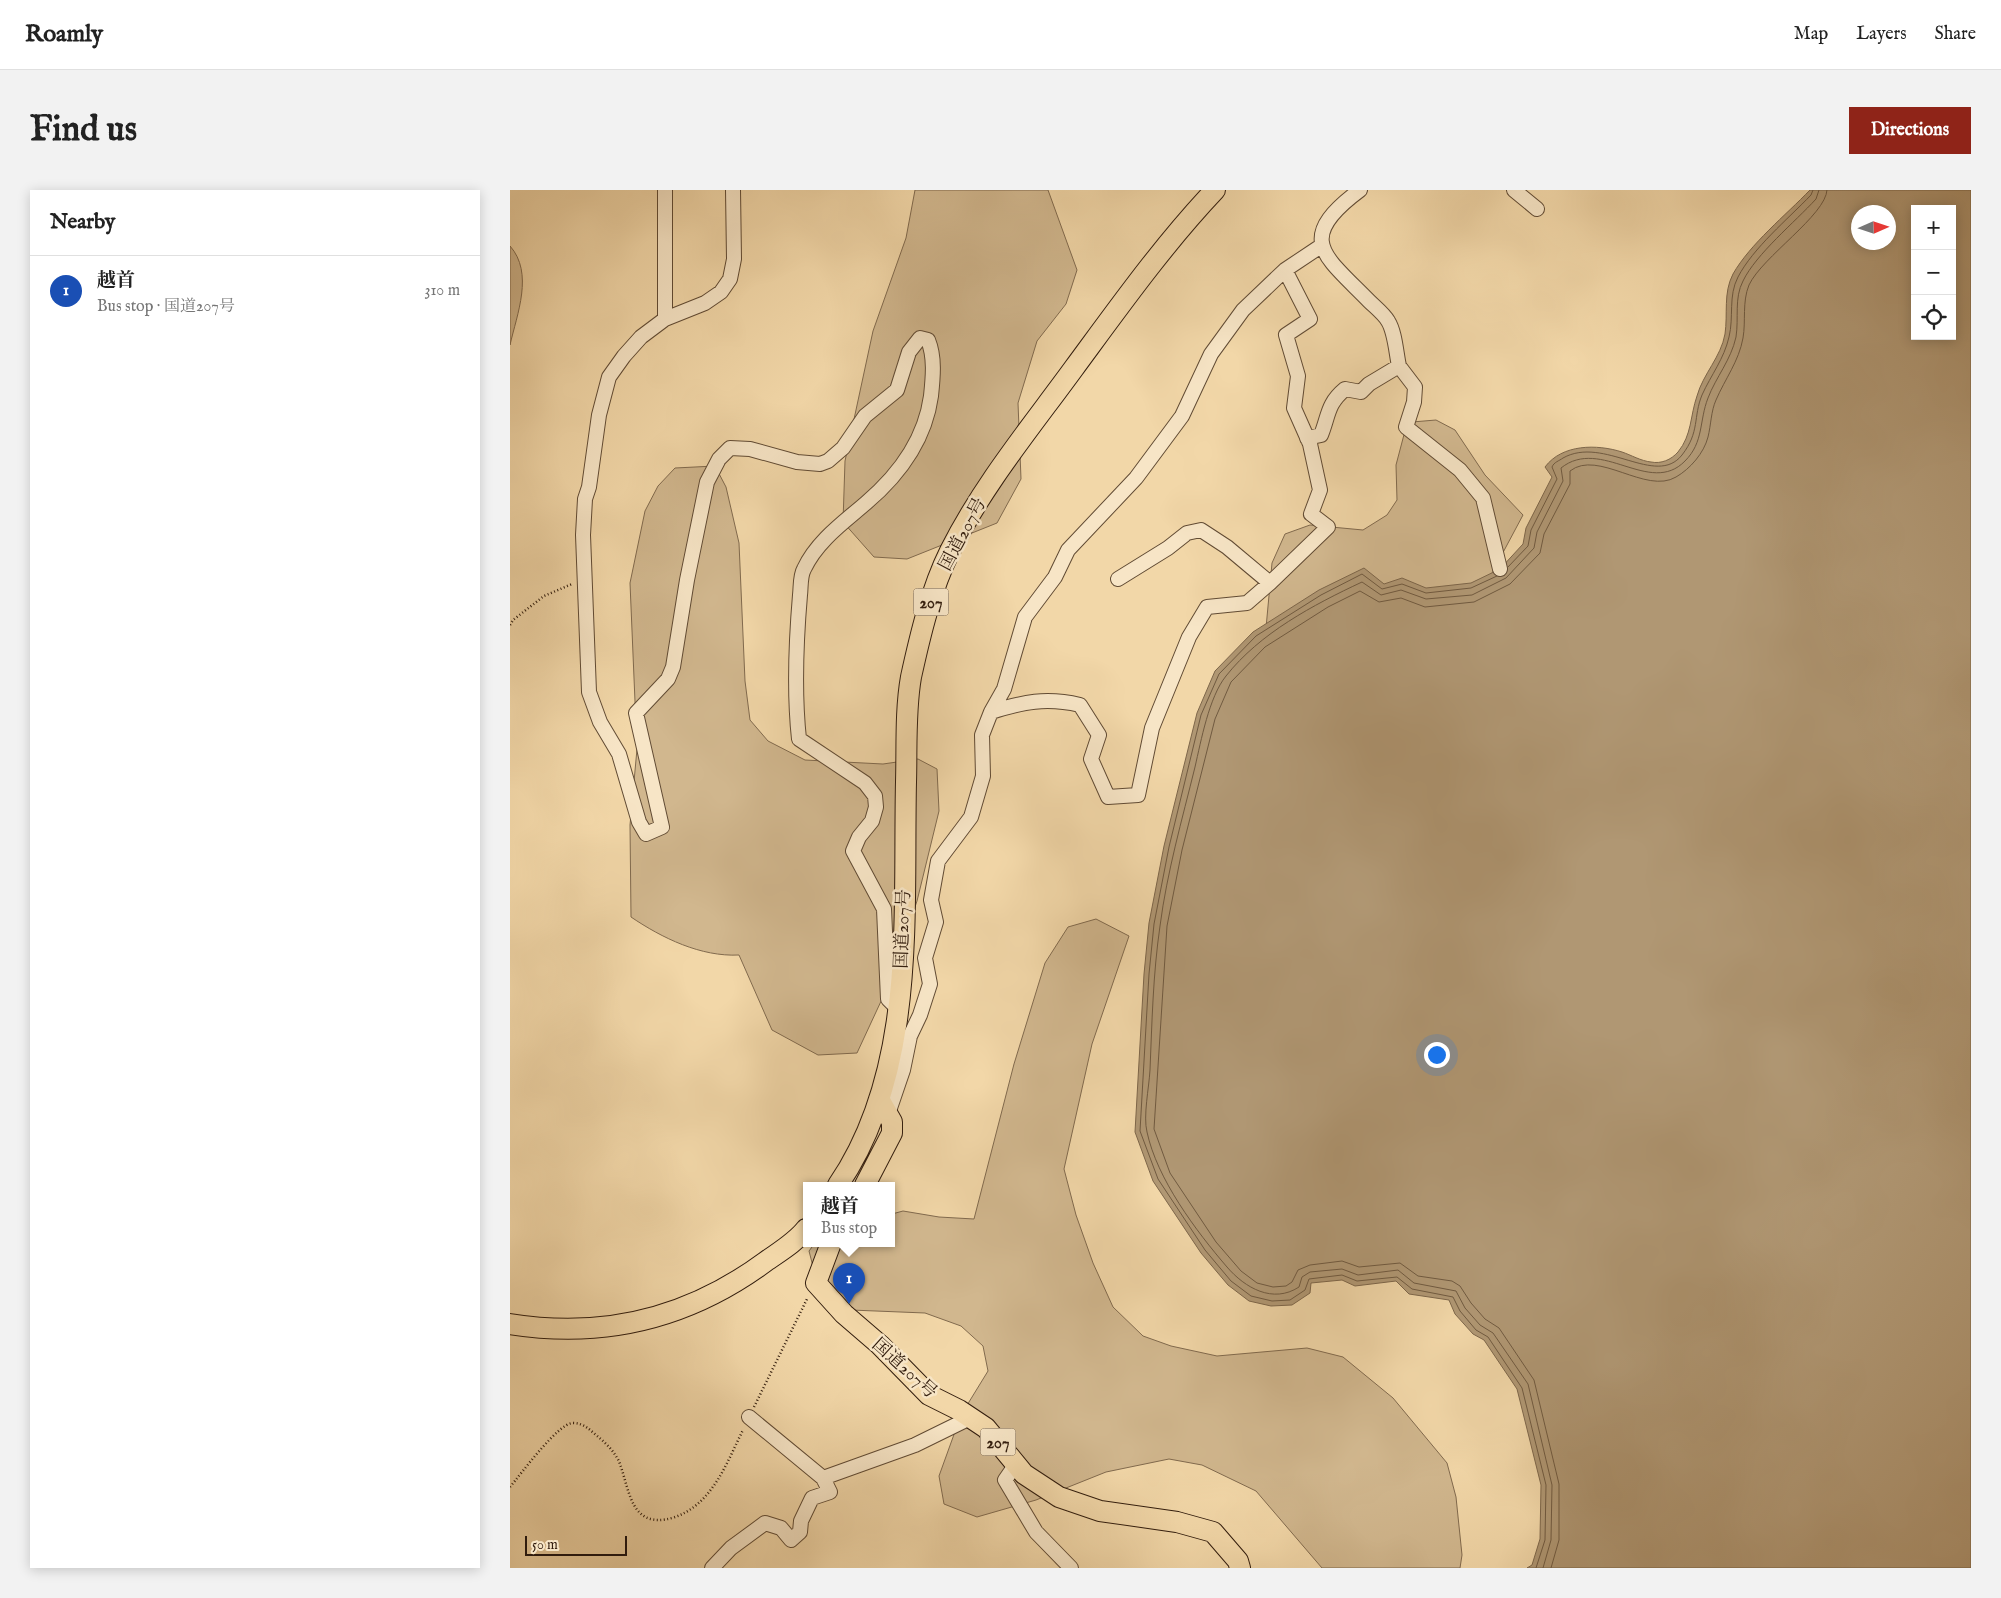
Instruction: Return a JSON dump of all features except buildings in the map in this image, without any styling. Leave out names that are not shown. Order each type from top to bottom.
[{"type":"highway","name":"国道207号","points":[[840,1182],[883,1107],[898,1008],[902,962],[907,727],[911,680],[936,588],[948,553],[970,514],[1027,430],[1142,274],[1187,219],[1215,190]]},
{"type":"highway","name":"国道207号","points":[[868,1182],[892,1133],[892,1122],[883,1107]]},
{"type":"highway","points":[[510,1324],[560,1329],[646,1320],[684,1308],[714,1295],[749,1274],[803,1232]]},
{"type":"highway","points":[[816,1283],[830,1247]]},
{"type":"highway","name":"国道207号","points":[[816,1283],[844,1314],[880,1345],[929,1394],[986,1428],[1024,1474],[1059,1497],[1100,1511],[1177,1522],[1214,1532],[1238,1561],[1240,1568]]},
{"type":"street","points":[[665,190],[665,319]]},
{"type":"street","points":[[733,190],[734,259],[730,279],[722,292],[706,303],[665,319],[641,337],[609,377],[599,415],[590,487],[585,499],[583,535],[586,657],[589,692],[600,722],[619,754],[639,822],[646,834],[662,827],[636,713],[668,679],[673,668],[697,528],[707,482],[719,459],[730,448],[750,449],[797,462],[820,464],[828,461],[843,448],[866,416],[897,390],[910,352],[920,338],[928,340],[932,351],[932,386],[927,421],[917,443],[895,474],[868,502],[840,524],[822,543],[803,570],[799,614],[797,719],[799,740],[865,783],[875,796],[876,808],[872,821],[859,837],[854,851],[884,909],[888,999],[898,1008]]},
{"type":"street","points":[[1360,190],[1338,207],[1321,234],[1321,246],[1337,269],[1388,321],[1399,366],[1415,387],[1414,402],[1406,427],[1460,470],[1483,498],[1500,569]]},
{"type":"street","points":[[1514,190],[1537,210]]},
{"type":"street","points":[[883,1107],[903,1070],[910,1036],[920,1015],[930,984],[925,958],[936,922],[931,900],[938,861],[971,817],[983,776],[982,735],[991,712],[1004,689],[1025,617],[1055,577],[1068,550],[1136,478],[1182,416],[1211,354],[1243,310],[1284,270],[1321,246]]},
{"type":"street","points":[[991,712],[1024,702],[1061,701],[1080,705],[1099,735],[1091,758],[1108,797],[1138,796],[1152,728],[1189,637],[1207,607],[1247,603],[1328,527],[1311,514],[1320,490],[1307,438],[1294,408],[1298,376],[1286,335],[1310,319],[1284,270]]},
{"type":"street","points":[[1307,438],[1321,434],[1329,407],[1337,396],[1345,390],[1360,392],[1368,384],[1399,366]]},
{"type":"street","points":[[1118,580],[1168,548],[1186,533],[1201,530],[1227,547],[1270,583]]},
{"type":"street","points":[[712,1568],[731,1548],[765,1523],[781,1528],[791,1540],[800,1532],[801,1521],[812,1498],[830,1492],[823,1478],[749,1417]]},
{"type":"street","points":[[823,1478],[915,1445],[970,1418]]},
{"type":"street","points":[[1016,1464],[1005,1480],[1036,1532],[1071,1568]]},
{"type":"path","points":[[510,625],[513,620],[544,596],[585,579]]},
{"type":"path","points":[[510,1487],[562,1428],[572,1423],[585,1426],[607,1444],[619,1463],[626,1487],[636,1509],[643,1516],[652,1520],[666,1519],[685,1514],[700,1503],[713,1489],[816,1283]]},
{"type":"shaded area","points":[[915,190],[1048,190],[1077,270],[1066,304],[1037,341],[1018,403],[1021,479],[997,523],[907,559],[874,557],[843,522],[845,461],[873,331],[906,238]]},
{"type":"shaded area","points":[[510,246],[521,268],[522,294],[510,345]]},
{"type":"shaded area","points":[[1436,420],[1455,430],[1485,475],[1523,515],[1491,575],[1440,607],[1266,628],[1272,563],[1285,534],[1310,525],[1363,530],[1387,515],[1397,500],[1396,465],[1406,427],[1412,422]]},
{"type":"shaded area","points":[[715,466],[726,487],[739,543],[745,681],[750,720],[768,741],[805,760],[883,764],[918,759],[937,769],[939,811],[917,901],[889,984],[857,1053],[818,1055],[772,1030],[739,955],[710,953],[682,945],[631,917],[630,825],[637,749],[630,583],[645,511],[658,486],[675,468]]},
{"type":"shaded area","points":[[1096,919],[1129,936],[1092,1044],[1064,1169],[1076,1215],[1093,1263],[1113,1307],[1143,1336],[1171,1346],[1217,1356],[1307,1348],[1343,1357],[1393,1398],[1447,1463],[1456,1497],[1462,1555],[1460,1568],[1322,1568],[1256,1491],[1202,1465],[1169,1459],[1106,1472],[1036,1500],[977,1517],[944,1504],[939,1476],[961,1415],[988,1371],[983,1346],[961,1326],[925,1313],[851,1310],[817,1282],[809,1251],[812,1247],[895,1247],[895,1213],[903,1211],[939,1217],[974,1219],[1014,1064],[1045,963],[1068,927]]},
{"type":"water","points":[[1810,190],[1971,190],[1971,1568],[1527,1568],[1532,1565],[1540,1539],[1541,1485],[1517,1389],[1484,1340],[1473,1334],[1455,1314],[1449,1300],[1409,1294],[1396,1281],[1355,1286],[1342,1280],[1311,1283],[1310,1293],[1292,1305],[1271,1306],[1249,1301],[1228,1285],[1201,1253],[1153,1181],[1135,1132],[1144,974],[1149,923],[1164,846],[1197,713],[1215,671],[1253,632],[1319,590],[1364,568],[1384,584],[1402,578],[1426,588],[1471,583],[1500,569],[1523,544],[1526,528],[1552,477],[1545,467],[1552,459],[1561,454],[1570,450],[1591,447],[1612,449],[1655,462],[1666,461],[1675,455],[1686,439],[1703,380],[1723,342],[1730,281],[1740,263],[1759,241]]},
{"type":"place","name":"越首","points":[[849,1304]]}]
